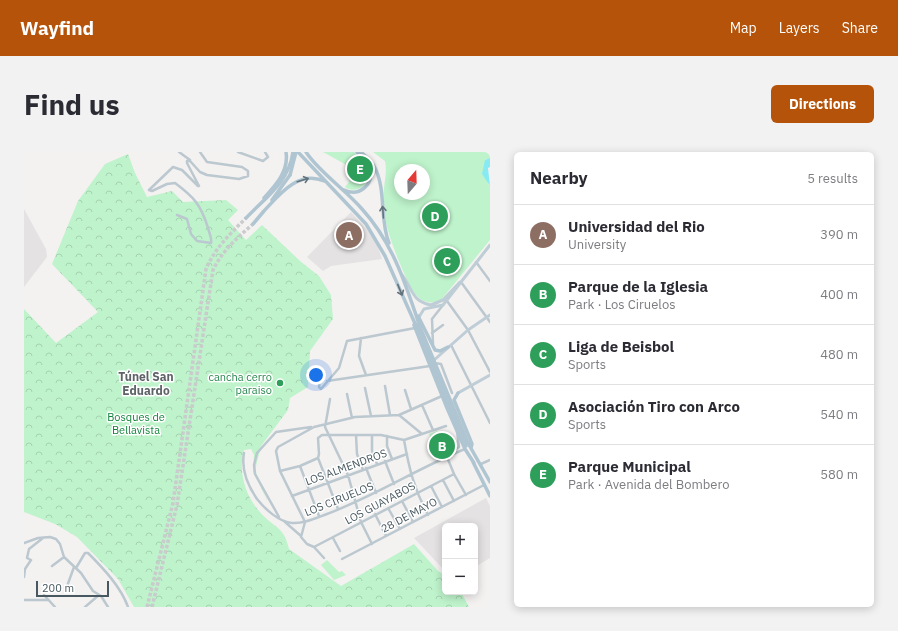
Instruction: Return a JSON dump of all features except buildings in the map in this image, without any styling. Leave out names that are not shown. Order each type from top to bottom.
[{"type":"main road","points":[[246,218],[282,175],[286,164],[286,152]]},
{"type":"main road","points":[[263,212],[288,175],[295,152],[307,162],[361,217],[379,243],[417,328],[466,446],[490,496]]},
{"type":"main road","points":[[306,152],[368,215],[391,250]]},
{"type":"main road","points":[[342,188],[349,192],[358,192],[365,188],[370,181],[370,169],[357,152]]},
{"type":"main road","points":[[361,152],[373,165],[380,181],[384,229],[410,298],[425,354],[434,362],[447,392]]},
{"type":"main road","points":[[257,206],[277,188],[288,175]]},
{"type":"main road","points":[[253,224],[287,188],[303,179],[313,178],[327,183]]},
{"type":"main road","points":[[252,212],[254,218],[258,218]]},
{"type":"main road","points":[[410,298],[433,352],[428,355],[425,354]]},
{"type":"main road","points":[[427,335],[438,351],[450,346]]},
{"type":"main road","points":[[434,362],[437,383],[447,408],[466,446],[471,448]]},
{"type":"main road","points":[[437,383],[447,392],[452,394],[458,393]]},
{"type":"main road","points":[[458,393],[454,399],[472,444],[471,448],[489,475],[490,482]]},
{"type":"main road","points":[[447,408],[450,403],[456,404]]},
{"type":"street","points":[[179,152],[190,160],[200,172],[205,175],[239,179],[248,176],[248,171],[243,167],[207,162],[200,152]]},
{"type":"street","points":[[238,152],[263,161],[268,156],[265,152]]},
{"type":"street","points":[[177,215],[188,220],[191,234],[197,241],[211,243],[205,215],[198,202],[191,196],[174,183],[167,184],[152,191],[149,190],[174,167],[180,169],[199,186],[199,182],[187,163],[190,160]]},
{"type":"street","points":[[433,344],[432,319],[490,245]]},
{"type":"street","points":[[476,262],[490,281]]},
{"type":"street","points":[[402,275],[413,295],[419,300],[431,305],[440,303],[460,282]]},
{"type":"street","points":[[460,282],[489,316],[490,322]]},
{"type":"street","points":[[447,301],[468,330],[490,373],[458,393]]},
{"type":"street","points":[[419,317],[424,309],[443,305]]},
{"type":"street","points":[[434,362],[468,330],[489,316]]},
{"type":"street","points":[[432,333],[442,325]]},
{"type":"street","points":[[321,371],[320,388],[322,388],[339,368],[347,341],[417,328]]},
{"type":"street","points":[[361,338],[359,356],[366,376]]},
{"type":"street","points":[[450,346],[490,423]]},
{"type":"street","points":[[327,381],[385,373],[434,362],[441,364],[452,393]]},
{"type":"street","points":[[385,386],[390,415]]},
{"type":"street","points":[[365,388],[371,416]]},
{"type":"street","points":[[405,390],[411,409]]},
{"type":"street","points":[[347,394],[352,418]]},
{"type":"street","points":[[280,518],[255,474],[254,465],[257,453],[276,432],[314,427],[352,418],[399,415],[442,396]]},
{"type":"street","points":[[330,399],[325,424],[348,475],[361,522],[372,544]]},
{"type":"street","points":[[422,405],[433,430]]},
{"type":"street","points":[[399,415],[422,434]]},
{"type":"street","points":[[338,509],[318,458],[318,438],[322,435],[372,435],[387,436],[404,440],[446,426]]},
{"type":"street","points":[[301,537],[305,522],[280,471],[276,452],[280,446],[314,427]]},
{"type":"street","points":[[452,455],[452,452],[459,446],[457,430]]},
{"type":"street","points":[[356,435],[357,454],[363,470]]},
{"type":"street","points":[[372,435],[372,451],[377,464]]},
{"type":"street","points":[[387,436],[387,446],[392,459]]},
{"type":"street","points":[[404,440],[416,493],[428,515]]},
{"type":"street","name":"LOS CIRUELOS","points":[[285,522],[305,522],[355,503],[452,455],[466,446]]},
{"type":"street","points":[[244,453],[243,462],[245,472],[255,496],[264,507],[285,522],[307,544],[314,547],[324,558]]},
{"type":"street","name":"LOS ALMENDROS","points":[[292,496],[406,454]]},
{"type":"street","points":[[447,457],[454,474],[466,495]]},
{"type":"street","points":[[280,471],[300,466],[318,458]]},
{"type":"street","points":[[481,464],[490,460]]},
{"type":"street","points":[[385,461],[394,484]]},
{"type":"street","points":[[300,466],[319,516]]},
{"type":"street","points":[[366,468],[376,493]]},
{"type":"street","name":"LOS GUAYABOS","points":[[314,547],[454,474]]},
{"type":"street","points":[[443,480],[454,501]]},
{"type":"street","points":[[431,486],[442,507]]},
{"type":"street","name":"28 DE MAYO","points":[[342,559],[484,486]]},
{"type":"street","points":[[402,501],[413,522]]},
{"type":"street","points":[[388,508],[400,529]]},
{"type":"street","points":[[375,514],[386,536]]},
{"type":"street","points":[[24,543],[50,537],[57,540],[64,557],[85,577],[93,591],[99,595],[108,607]]},
{"type":"street","points":[[24,577],[25,569],[30,560],[28,558],[29,549],[44,538]]},
{"type":"street","points":[[333,538],[340,551]]},
{"type":"street","points":[[66,589],[75,567],[85,553],[88,553],[105,570],[124,598],[128,607]]},
{"type":"street","points":[[52,566],[64,557]]},
{"type":"street","points":[[44,595],[55,607]]},
{"type":"street","points":[[85,607],[99,595]]},
{"type":"street","points":[[24,600],[48,600]]},
{"type":"shaded area","points":[[24,209],[46,249],[47,257],[24,287]]},
{"type":"shaded area","points":[[351,212],[365,227],[377,244],[382,259],[331,266],[323,271],[307,257]]},
{"type":"shaded area","points":[[486,498],[490,506],[490,558],[478,565],[478,523],[442,523],[442,568],[414,538]]},
{"type":"green space","points":[[323,152],[354,152],[368,166],[370,172],[364,186],[355,190],[345,187],[349,182],[348,173],[352,168]]},
{"type":"green space","points":[[373,152],[490,152],[490,158],[485,160],[488,184],[490,186],[490,240],[441,300],[426,302],[418,297],[409,283],[394,250],[386,222],[384,188],[386,172],[385,161]]},
{"type":"green space","name":"Bosques de Bellavista","points":[[128,154],[135,173],[147,197],[172,191],[183,202],[226,200],[238,210],[228,220],[246,240],[262,225],[300,261],[319,276],[331,295],[333,319],[310,351],[308,387],[290,398],[288,410],[261,446],[255,470],[268,502],[253,471],[254,455],[251,449],[244,450],[242,458],[242,474],[250,498],[264,517],[281,531],[287,541],[289,549],[341,586],[414,544],[438,571],[442,573],[442,595],[463,595],[469,607],[134,607],[118,579],[77,537],[55,524],[24,512],[24,309],[56,343],[98,312],[52,264],[78,201],[105,164]]},
{"type":"green space","points":[[437,431],[441,442],[447,439],[452,450],[438,456],[429,434]]},
{"type":"green space","points":[[327,560],[339,572],[342,571],[346,575],[334,580],[321,565]]},
{"type":"water","points":[[490,158],[490,167],[488,168],[490,186],[482,174],[485,160]]},
{"type":"tunnel","points":[[147,607],[173,503],[206,269],[218,248],[246,218]]},
{"type":"tunnel","points":[[152,607],[177,505],[213,270],[225,251],[253,224]]},
{"type":"place","name":"Parque Municipal","points":[[360,169]]},
{"type":"place","name":"Asociación Tiro con Arco","points":[[435,216]]},
{"type":"place","name":"Universidad del Rio","points":[[349,235]]},
{"type":"place","name":"Liga de Beisbol","points":[[447,261]]},
{"type":"place","name":"cancha cerro paraiso","points":[[280,383]]},
{"type":"place","name":"Parque de la Iglesia","points":[[442,446]]},
{"type":"district","name":"Túnel San Eduardo","points":[[146,383]]}]
